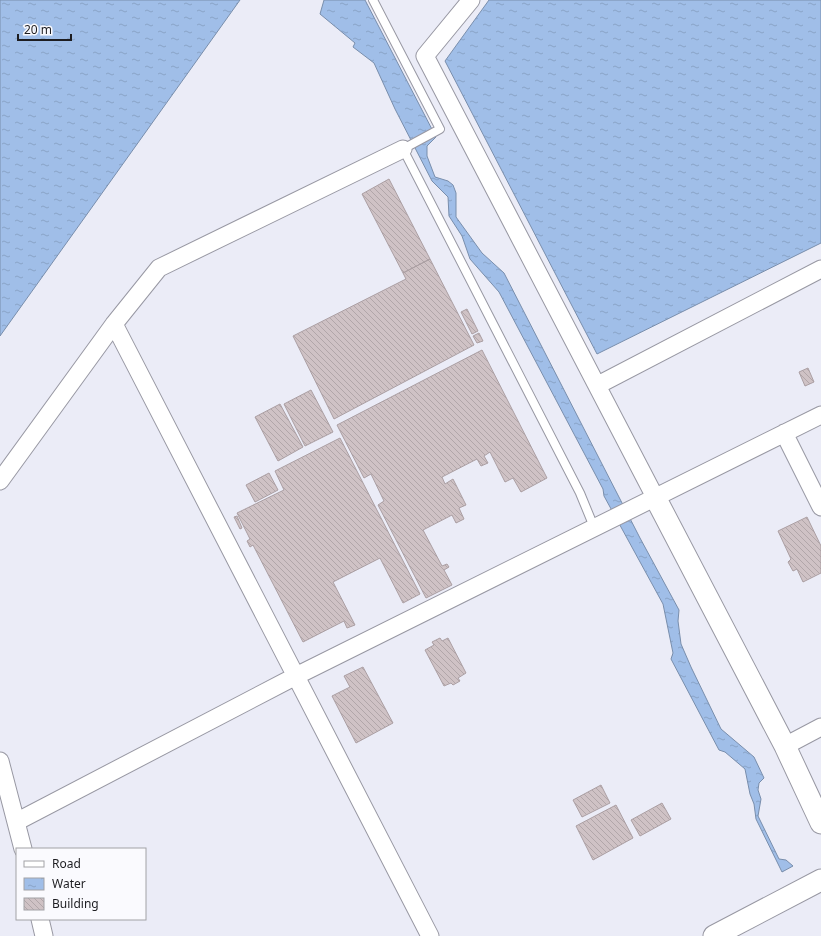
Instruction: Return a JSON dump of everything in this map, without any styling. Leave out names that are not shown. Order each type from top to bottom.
[{"type":"street","points":[[471,0],[425,56],[785,746],[821,823]]},
{"type":"street","points":[[0,481],[114,324],[159,268],[403,149]]},
{"type":"street","points":[[598,385],[821,269]]},
{"type":"street","points":[[114,324],[430,936]]},
{"type":"street","points":[[16,822],[296,676],[821,415]]},
{"type":"street","points":[[784,433],[821,507]]},
{"type":"street","points":[[785,746],[821,726]]},
{"type":"street","points":[[0,760],[23,848]]},
{"type":"street","points":[[714,936],[821,880]]},
{"type":"street","points":[[40,920],[44,936]]},
{"type":"lane","points":[[372,0],[440,129],[403,149],[596,526]]},
{"type":"water","points":[[0,0],[240,0],[0,336]]},
{"type":"water","points":[[324,0],[365,0],[436,137],[427,146],[427,156],[435,177],[448,181],[453,185],[456,193],[456,217],[482,253],[504,273],[640,538],[679,610],[678,621],[681,644],[721,729],[754,757],[764,778],[759,783],[758,790],[761,799],[758,816],[779,859],[786,860],[793,866],[782,872],[756,819],[754,804],[750,794],[745,769],[725,752],[719,750],[671,659],[673,653],[663,604],[604,496],[603,489],[499,292],[470,259],[462,236],[449,216],[448,197],[432,181],[395,109],[374,63],[353,47],[355,43],[320,14]]},
{"type":"water","points":[[489,0],[821,0],[821,243],[597,354],[445,61]]},
{"type":"building","points":[[389,179],[430,259],[403,273],[362,194]]},
{"type":"building","points":[[430,259],[474,345],[334,419],[293,336],[406,279],[403,273]]},
{"type":"building","points":[[467,309],[478,331],[472,334],[461,312]]},
{"type":"building","points":[[479,333],[483,341],[477,343],[473,336]]},
{"type":"building","points":[[482,350],[547,478],[521,492],[513,478],[505,482],[490,452],[484,456],[488,463],[481,466],[477,459],[442,477],[445,484],[453,479],[466,505],[459,508],[464,519],[456,523],[452,515],[423,530],[442,566],[447,564],[449,567],[444,570],[452,585],[426,598],[378,505],[384,501],[371,474],[364,478],[337,425]]},
{"type":"building","points":[[808,368],[814,382],[805,386],[799,372]]},
{"type":"building","points":[[311,390],[333,432],[305,446],[284,404]]},
{"type":"building","points":[[280,404],[303,447],[278,461],[255,417]]},
{"type":"building","points":[[340,438],[420,594],[403,603],[380,558],[333,582],[355,625],[347,628],[344,621],[303,642],[253,545],[250,547],[247,541],[250,539],[237,513],[284,490],[275,471]]},
{"type":"building","points":[[269,473],[278,490],[255,502],[246,485]]},
{"type":"building","points":[[237,516],[242,528],[240,529],[234,517]]},
{"type":"building","points":[[807,517],[821,546],[821,573],[803,582],[797,569],[793,571],[788,562],[791,559],[778,531]]},
{"type":"building","points":[[440,638],[442,641],[448,638],[466,673],[458,678],[460,681],[453,685],[451,683],[444,686],[425,650],[434,645],[432,642]]},
{"type":"building","points":[[363,667],[393,723],[356,743],[332,696],[350,687],[344,676]]},
{"type":"building","points":[[601,785],[610,803],[582,817],[573,800]]},
{"type":"building","points":[[662,803],[671,819],[640,836],[631,820]]},
{"type":"building","points":[[616,805],[633,838],[593,860],[576,826]]}]
